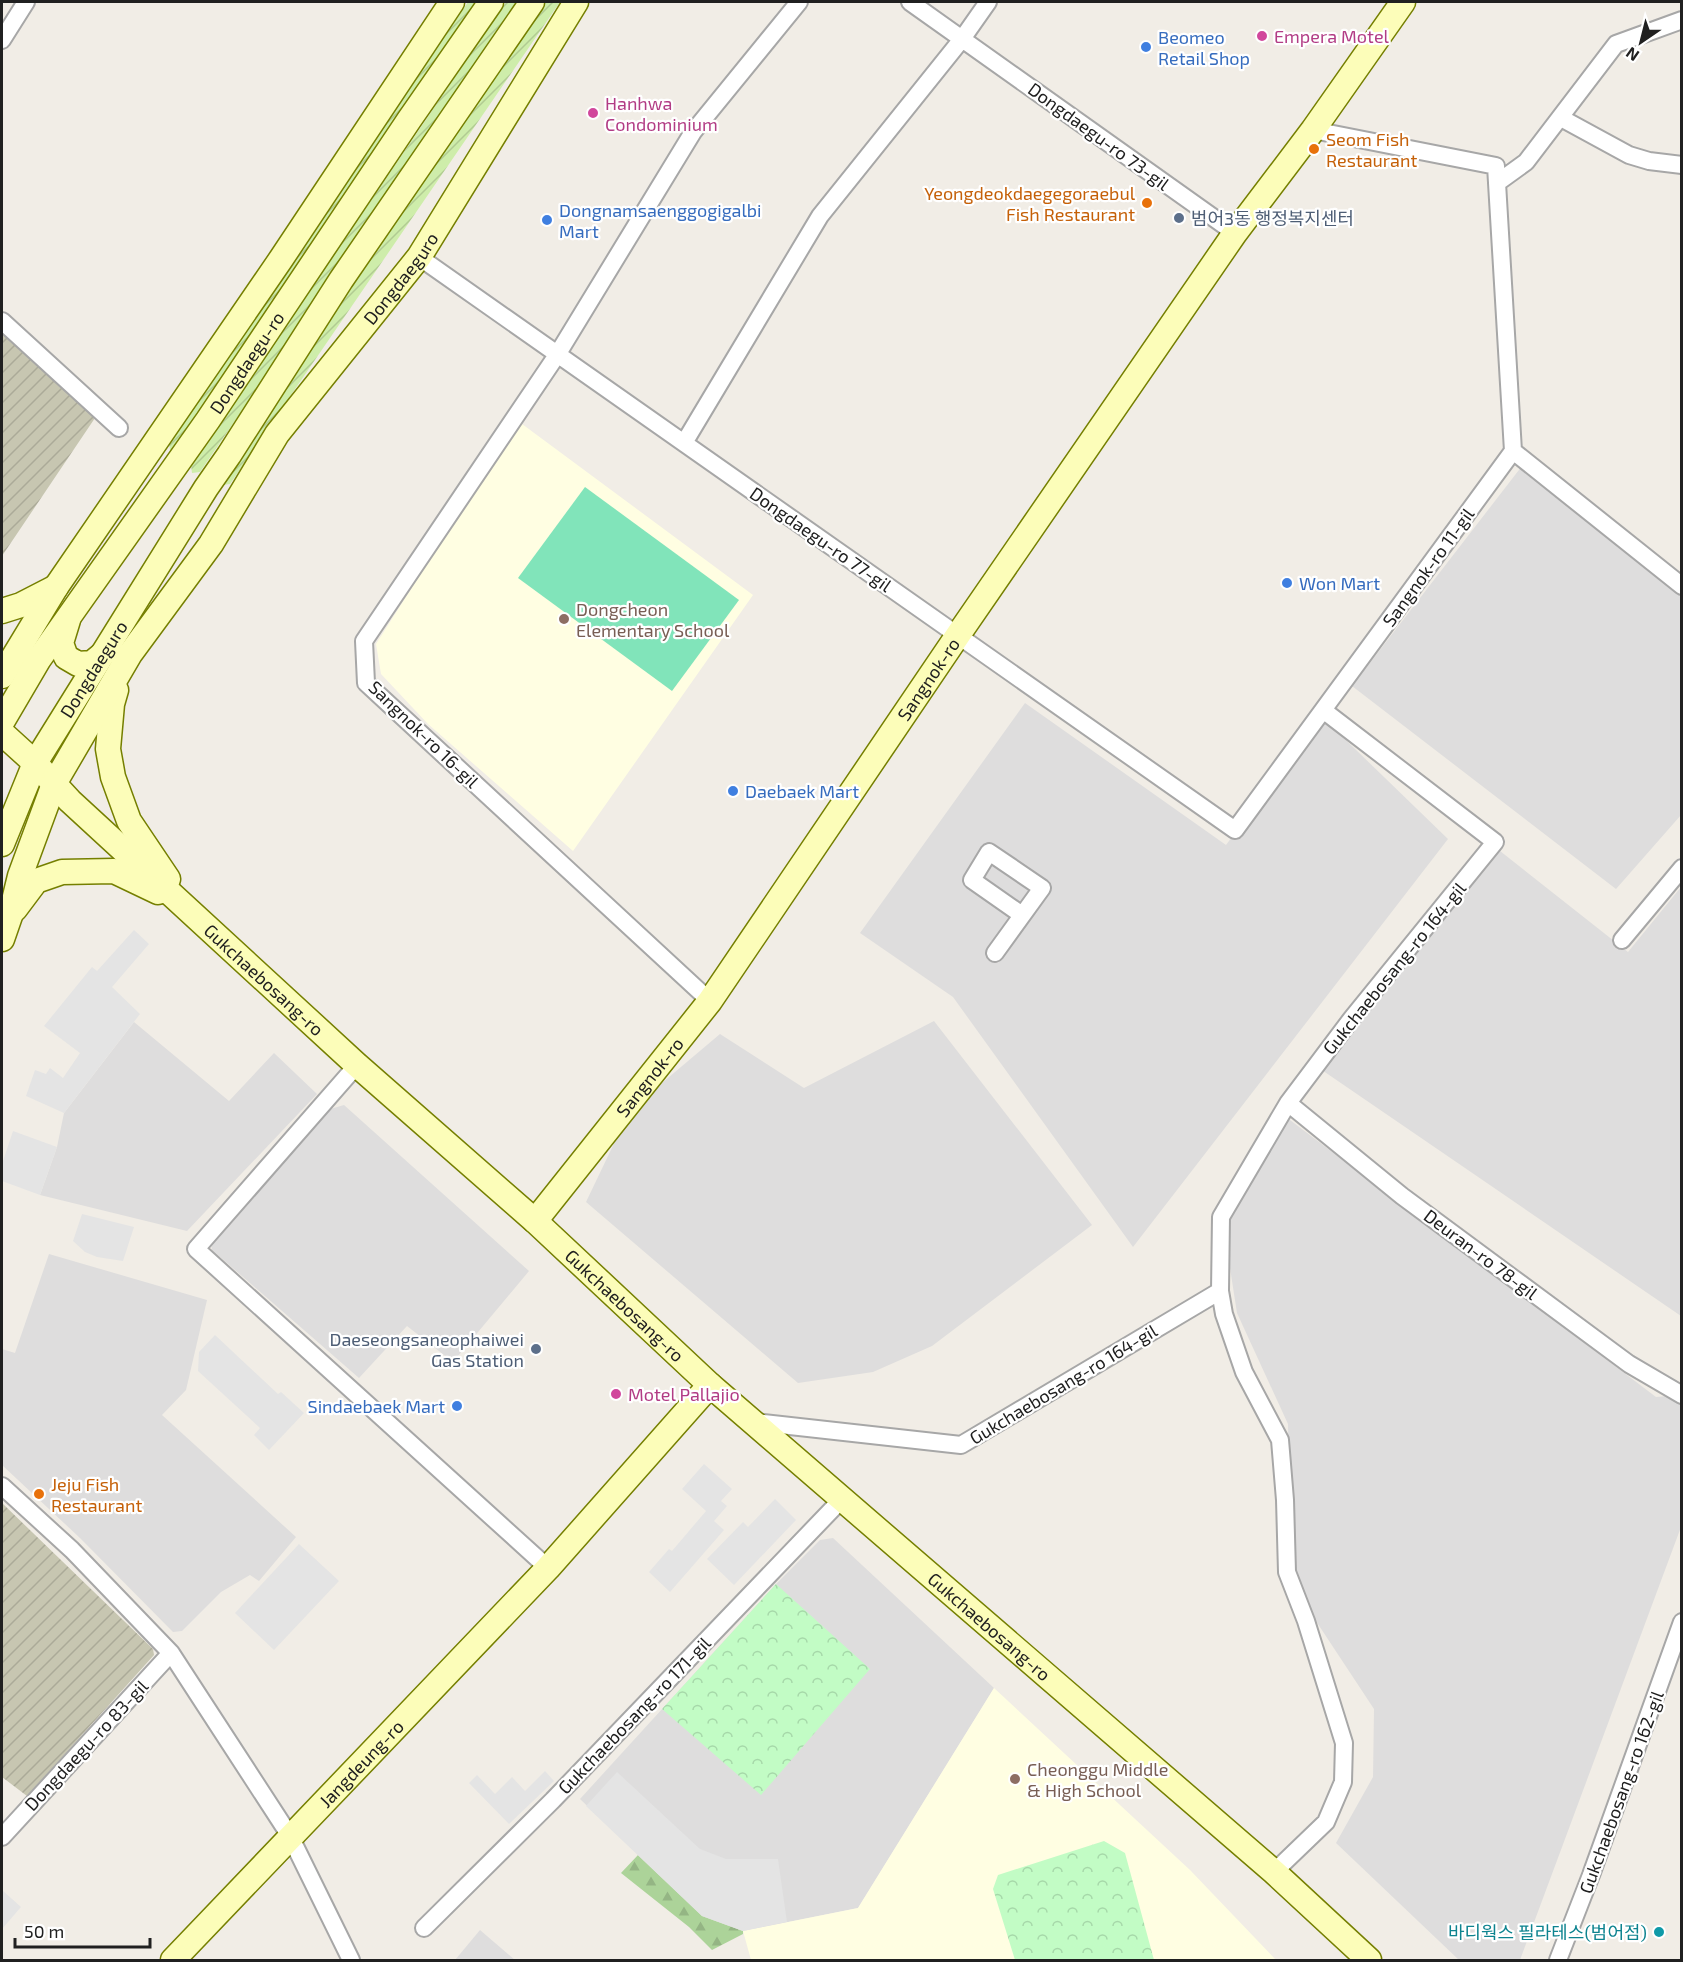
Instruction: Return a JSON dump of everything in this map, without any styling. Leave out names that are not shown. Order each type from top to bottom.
[{"type":"main road","name":"Dongdaegu-ro","points":[[2,676],[56,587],[452,2]]},
{"type":"main road","name":"Dongdaegu-ro","points":[[2,722],[72,609],[208,420],[491,2]]},
{"type":"main road","name":"Dongdaegu-ro","points":[[103,654],[206,488],[230,455],[341,280],[532,2]]},
{"type":"main road","name":"Dongdaeguro","points":[[130,654],[211,544],[277,434],[419,257],[576,2]]},
{"type":"main road","name":"Sangnok-ro","points":[[535,1221],[710,1001],[958,635],[1235,233],[1313,130],[1403,2]]},
{"type":"main road","points":[[2,610],[21,605],[56,587]]},
{"type":"main road","points":[[72,609],[61,643],[66,657],[78,664],[85,664],[92,663],[103,654]]},
{"type":"main road","name":"Dongdaeguro","points":[[35,763],[103,654]]},
{"type":"main road","points":[[2,939],[20,876],[54,784],[130,654]]},
{"type":"main road","points":[[130,654],[119,679],[112,704],[108,749],[113,777],[129,821],[184,904]]},
{"type":"main road","name":"Gukchaebosang-ro","points":[[2,733],[35,763],[70,801],[357,1065],[535,1221],[710,1385],[1274,1872],[1369,1960]]},
{"type":"main road","points":[[2,844],[35,763]]},
{"type":"main road","points":[[11,913],[36,881],[62,872],[114,871],[184,904]]},
{"type":"main road","name":"Jangdeung-ro","points":[[173,1960],[548,1568],[710,1385]]},
{"type":"street","points":[[2,40],[26,2]]},
{"type":"street","points":[[557,355],[693,132],[799,2]]},
{"type":"street","name":"Dongdaegu-ro 73-gil","points":[[910,2],[1235,233]]},
{"type":"street","points":[[684,443],[820,216],[962,39],[988,2]]},
{"type":"street","points":[[1497,183],[1526,162],[1616,44],[1682,20]]},
{"type":"street","points":[[1561,118],[1629,155],[1649,161],[1682,165]]},
{"type":"street","points":[[1313,130],[1496,166],[1512,451],[1682,586]]},
{"type":"street","name":"Dongdaegu-ro 77-gil","points":[[419,257],[958,635]]},
{"type":"street","points":[[2,321],[119,428]]},
{"type":"street","name":"Sangnok-ro 16-gil","points":[[557,355],[364,641],[366,683],[710,1001]]},
{"type":"street","name":"Sangnok-ro 11-gil","points":[[958,635],[1235,830],[1512,451]]},
{"type":"street","name":"Gukchaebosang-ro 164-gil","points":[[1274,1872],[1326,1822],[1343,1782],[1344,1743],[1306,1621],[1287,1572],[1285,1500],[1280,1440],[1244,1372],[1224,1314],[1220,1291],[1221,1217],[1288,1103],[1352,1018],[1496,842],[1323,710]]},
{"type":"street","points":[[1622,940],[1682,868]]},
{"type":"street","points":[[995,953],[1022,915]]},
{"type":"street","points":[[357,1065],[196,1249],[548,1568]]},
{"type":"street","name":"Deuran-ro 78-gil","points":[[1288,1103],[1402,1196],[1629,1364],[1682,1395]]},
{"type":"street","name":"Gukchaebosang-ro 164-gil","points":[[754,1422],[961,1445],[1220,1291]]},
{"type":"street","points":[[2,1486],[72,1550],[171,1653],[290,1836],[351,1960]]},
{"type":"street","name":"Gukchaebosang-ro 171-gil","points":[[424,1928],[553,1800],[842,1499]]},
{"type":"street","name":"Gukchaebosang-ro 162-gil","points":[[1558,1960],[1681,1625]]},
{"type":"street","name":"Dongdaegu-ro 83-gil","points":[[2,1837],[171,1653]]},
{"type":"shaded area","points":[[2,330],[97,415],[2,556]]},
{"type":"shaded area","name":"Dongcheon Elementary School","points":[[518,421],[753,595],[573,851],[428,724],[381,674],[376,644]]},
{"type":"shaded area","points":[[1522,466],[1681,595],[1681,815],[1616,889],[1352,686]]},
{"type":"shaded area","points":[[1025,703],[1226,845],[1321,716],[1448,839],[1133,1247],[953,997],[860,933]]},
{"type":"shaded area","points":[[1495,847],[1628,952],[1681,887],[1681,1316],[1316,1066]]},
{"type":"shaded area","points":[[134,930],[149,944],[112,987],[140,1014],[64,1113],[26,1096],[35,1070],[46,1074],[50,1068],[63,1078],[80,1053],[44,1026],[92,967],[97,971]]},
{"type":"shaded area","points":[[934,1021],[1092,1225],[932,1346],[873,1372],[798,1383],[586,1202],[630,1110],[720,1034],[804,1088]]},
{"type":"shaded area","points":[[134,1022],[229,1101],[274,1053],[317,1094],[187,1231],[40,1195],[57,1147],[64,1113]]},
{"type":"shaded area","points":[[344,1105],[529,1271],[453,1362],[407,1326],[359,1378],[212,1250],[211,1244],[327,1110]]},
{"type":"shaded area","points":[[1282,1114],[1656,1397],[1681,1395],[1681,1527],[1520,1960],[1459,1960],[1336,1843],[1373,1777],[1374,1709],[1310,1612],[1290,1556],[1288,1424],[1237,1313],[1220,1204]]},
{"type":"shaded area","points":[[13,1131],[57,1147],[40,1195],[2,1181],[2,1164]]},
{"type":"shaded area","points":[[82,1214],[134,1227],[123,1261],[97,1257],[85,1252],[73,1241]]},
{"type":"shaded area","points":[[49,1254],[207,1300],[186,1390],[162,1415],[296,1537],[259,1581],[250,1575],[221,1592],[182,1631],[173,1632],[80,1538],[2,1465],[2,1349],[15,1353]]},
{"type":"shaded area","points":[[215,1335],[278,1394],[281,1392],[304,1413],[269,1450],[254,1435],[260,1428],[198,1371],[199,1352]]},
{"type":"shaded area","points":[[704,1464],[732,1489],[721,1501],[727,1506],[714,1521],[724,1530],[670,1592],[649,1572],[669,1549],[672,1551],[706,1511],[682,1489]]},
{"type":"shaded area","points":[[775,1499],[796,1520],[734,1585],[707,1559],[743,1522],[748,1527]]},
{"type":"shaded area","points":[[2,1503],[153,1649],[154,1655],[27,1796],[2,1777]]},
{"type":"shaded area","points":[[833,1538],[994,1688],[858,1908],[743,1931],[702,1916],[580,1799],[776,1584],[820,1540]]},
{"type":"shaded area","points":[[299,1544],[339,1581],[274,1650],[235,1613]]},
{"type":"shaded area","name":"Cheonggu Middle & High School","points":[[994,1688],[1190,1870],[1276,1960],[751,1960],[743,1931],[858,1908]]},
{"type":"shaded area","points":[[545,1771],[554,1781],[509,1824],[469,1783],[477,1775],[495,1794],[512,1777],[525,1791]]},
{"type":"shaded area","points":[[617,1772],[700,1849],[726,1859],[778,1859],[787,1922],[743,1931],[702,1916],[586,1806]]},
{"type":"shaded area","points":[[2,1890],[21,1907],[2,1929]]},
{"type":"shaded area","points":[[480,1930],[515,1960],[455,1960]]},
{"type":"green space","points":[[468,2],[484,2],[177,450],[170,450],[169,443]]},
{"type":"green space","points":[[506,2],[521,2],[200,472],[192,473],[191,465]]},
{"type":"green space","points":[[544,2],[560,2],[230,484],[223,485],[221,477]]},
{"type":"green space","points":[[585,487],[739,600],[672,691],[518,578]]},
{"type":"green space","points":[[776,1584],[870,1669],[761,1795],[662,1709]]},
{"type":"green space","points":[[1104,1841],[1125,1853],[1154,1960],[1015,1960],[993,1889],[998,1875]]},
{"type":"green space","points":[[638,1855],[702,1916],[743,1931],[743,1934],[712,1950],[689,1927],[621,1873]]},
{"type":"place","name":"Empera Motel","points":[[1262,36]]},
{"type":"place","name":"Beomeo Retail Shop","points":[[1146,47]]},
{"type":"place","name":"Hanhwa Condominium","points":[[593,113]]},
{"type":"place","name":"Seom Fish Restaurant","points":[[1314,149]]},
{"type":"place","name":"Yeongdeokdaegegoraebul Fish Restaurant","points":[[1147,203]]},
{"type":"place","name":"범어3동 행정복지센터","points":[[1179,218]]},
{"type":"place","name":"Dongnamsaenggogigalbi Mart","points":[[547,220]]},
{"type":"place","name":"Won Mart","points":[[1287,583]]},
{"type":"place","name":"Dongcheon Elementary School","points":[[564,619]]},
{"type":"place","name":"Daebaek Mart","points":[[733,791]]},
{"type":"place","name":"Daeseongsaneophaiwei Gas Station","points":[[536,1349]]},
{"type":"place","name":"Motel Pallajio","points":[[616,1394]]},
{"type":"place","name":"Sindaebaek Mart","points":[[457,1406]]},
{"type":"place","name":"Jeju Fish Restaurant","points":[[39,1494]]},
{"type":"place","name":"Cheonggu Middle & High School","points":[[1015,1779]]},
{"type":"place","name":"바디웍스 필라테스(범어점)","points":[[1659,1932]]}]
